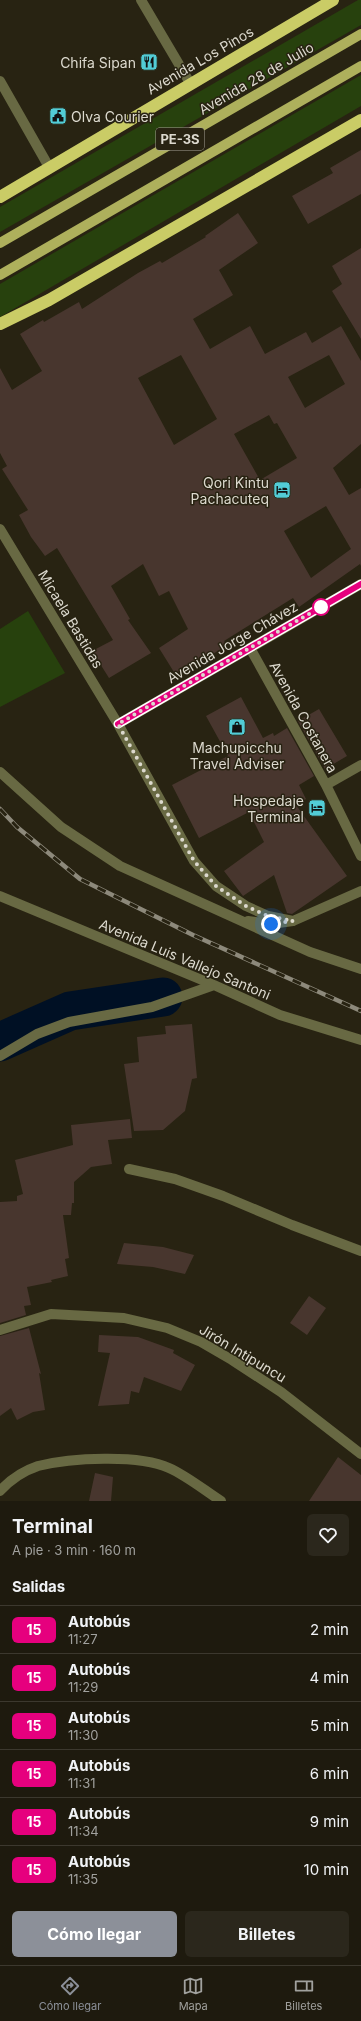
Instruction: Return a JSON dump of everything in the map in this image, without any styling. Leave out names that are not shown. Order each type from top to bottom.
[{"type":"highway","name":"Avenida Los Pinos","points":[[0,197],[190,83],[333,0]]},
{"type":"highway","points":[[0,324],[49,300],[361,120]]},
{"type":"main road","name":"Avenida 28 de Julio","points":[[0,243],[361,34]]},
{"type":"main road","name":"PE-3S","points":[[0,275],[361,66]]},
{"type":"street","points":[[141,0],[190,83]]},
{"type":"street","points":[[0,81],[50,167]]},
{"type":"street","name":"Micaela Bastidas","points":[[0,529],[118,724],[194,861],[216,886],[246,906],[268,916],[293,921]]},
{"type":"street","name":"Avenida Jorge Chávez","points":[[118,724],[361,584]]},
{"type":"street","name":"Avenida Costanera","points":[[250,648],[326,785],[361,765]]},
{"type":"street","points":[[0,772],[61,827],[120,866],[310,952],[361,969]]},
{"type":"street","points":[[326,785],[361,856]]},
{"type":"street","points":[[238,920],[271,924],[293,921],[361,891]]},
{"type":"street","name":"Avenida Luis Vallejo Santoni","points":[[0,896],[214,985],[280,1015],[361,1040]]},
{"type":"street","points":[[0,1056],[37,1034],[69,1022],[152,1007],[214,985]]},
{"type":"street","points":[[129,1169],[174,1179],[223,1196],[292,1225],[361,1251]]},
{"type":"street","name":"Jirón Intipuncu","points":[[0,1330],[51,1314],[124,1318],[167,1328],[201,1342],[232,1360],[285,1395],[361,1454]]},
{"type":"street","points":[[0,1491],[11,1480],[37,1467],[67,1461],[135,1459],[169,1467],[220,1501]]},
{"type":"green space","points":[[358,0],[361,0],[361,25],[0,232],[0,207]]},
{"type":"green space","points":[[361,75],[361,106],[0,317],[0,284]]},
{"type":"green space","points":[[28,611],[65,673],[0,707],[0,629]]},
{"type":"building","points":[[361,150],[361,194],[308,224],[292,196],[333,173],[330,168]]},
{"type":"building","points":[[238,213],[258,243],[219,270],[233,295],[193,319],[210,349],[250,326],[265,354],[306,332],[312,343],[341,326],[361,361],[361,444],[333,468],[349,495],[361,488],[361,566],[360,564],[299,607],[293,598],[224,641],[227,645],[177,677],[159,648],[188,629],[169,591],[159,596],[143,564],[111,586],[130,619],[128,620],[151,653],[109,678],[92,651],[113,640],[57,548],[45,556],[31,537],[19,515],[28,510],[2,469],[7,466],[0,453],[0,368],[12,390],[42,371],[20,334],[43,320],[44,322],[79,302],[82,309],[138,273],[160,261],[162,263],[206,237],[205,236]],"holes":[[[181,355],[217,419],[174,445],[138,378]],[[329,355],[345,384],[305,408],[288,377]],[[269,415],[274,424],[277,423],[297,458],[260,480],[234,434]],[[326,506],[351,549],[311,578],[284,531]]]},
{"type":"building","points":[[361,248],[361,339],[332,291],[342,284],[332,266]]},
{"type":"building","points":[[241,697],[263,738],[273,733],[274,736],[287,728],[314,776],[299,785],[306,799],[296,805],[347,876],[292,914],[287,913],[274,875],[243,896],[224,871],[264,842],[249,812],[199,838],[172,785],[228,756],[206,716]]},
{"type":"building","points":[[319,709],[347,756],[325,769],[298,721]]},
{"type":"building","points":[[192,1024],[197,1078],[192,1079],[185,1111],[163,1130],[134,1131],[124,1064],[139,1062],[137,1037],[166,1034],[165,1026]]},
{"type":"building","points":[[130,1119],[132,1138],[108,1140],[112,1164],[91,1167],[74,1182],[74,1203],[72,1203],[71,1215],[63,1215],[69,1258],[65,1259],[68,1276],[51,1280],[52,1282],[27,1287],[31,1305],[24,1306],[26,1315],[0,1323],[0,1202],[17,1201],[17,1196],[23,1194],[15,1160],[73,1145],[71,1125]]},
{"type":"building","points":[[124,1243],[163,1247],[194,1255],[185,1274],[153,1267],[117,1264]]},
{"type":"building","points":[[309,1296],[326,1308],[307,1335],[290,1323]]},
{"type":"building","points":[[29,1328],[41,1374],[39,1373],[45,1410],[33,1412],[17,1420],[11,1408],[0,1416],[0,1336]]},
{"type":"building","points":[[99,1335],[138,1337],[174,1350],[173,1353],[195,1365],[181,1391],[144,1377],[139,1393],[131,1391],[129,1404],[98,1406],[110,1353],[98,1352]]},
{"type":"building","points":[[338,1457],[361,1475],[361,1501],[309,1501]]},
{"type":"building","points":[[95,1473],[113,1477],[111,1501],[89,1501]]},
{"type":"waterway","points":[[0,1042],[70,1011],[163,997]]},
{"type":"railway","points":[[0,809],[17,827],[80,879],[193,935],[361,1011]]},
{"type":"bus line","name":"15","points":[[118,724],[361,584]]},
{"type":"place","name":"Chifa Sipan","points":[[149,62]]},
{"type":"place","name":"Olva Courier","points":[[58,116]]},
{"type":"place","name":"Qori Kintu Pachacuteq","points":[[282,490]]},
{"type":"place","name":"Machupicchu Travel Adviser","points":[[237,727]]},
{"type":"place","name":"Hospedaje Terminal","points":[[317,808]]},
{"type":"route","points":[[271,924],[293,921],[268,916],[246,906],[216,886],[194,861],[118,724],[321,607]]}]
